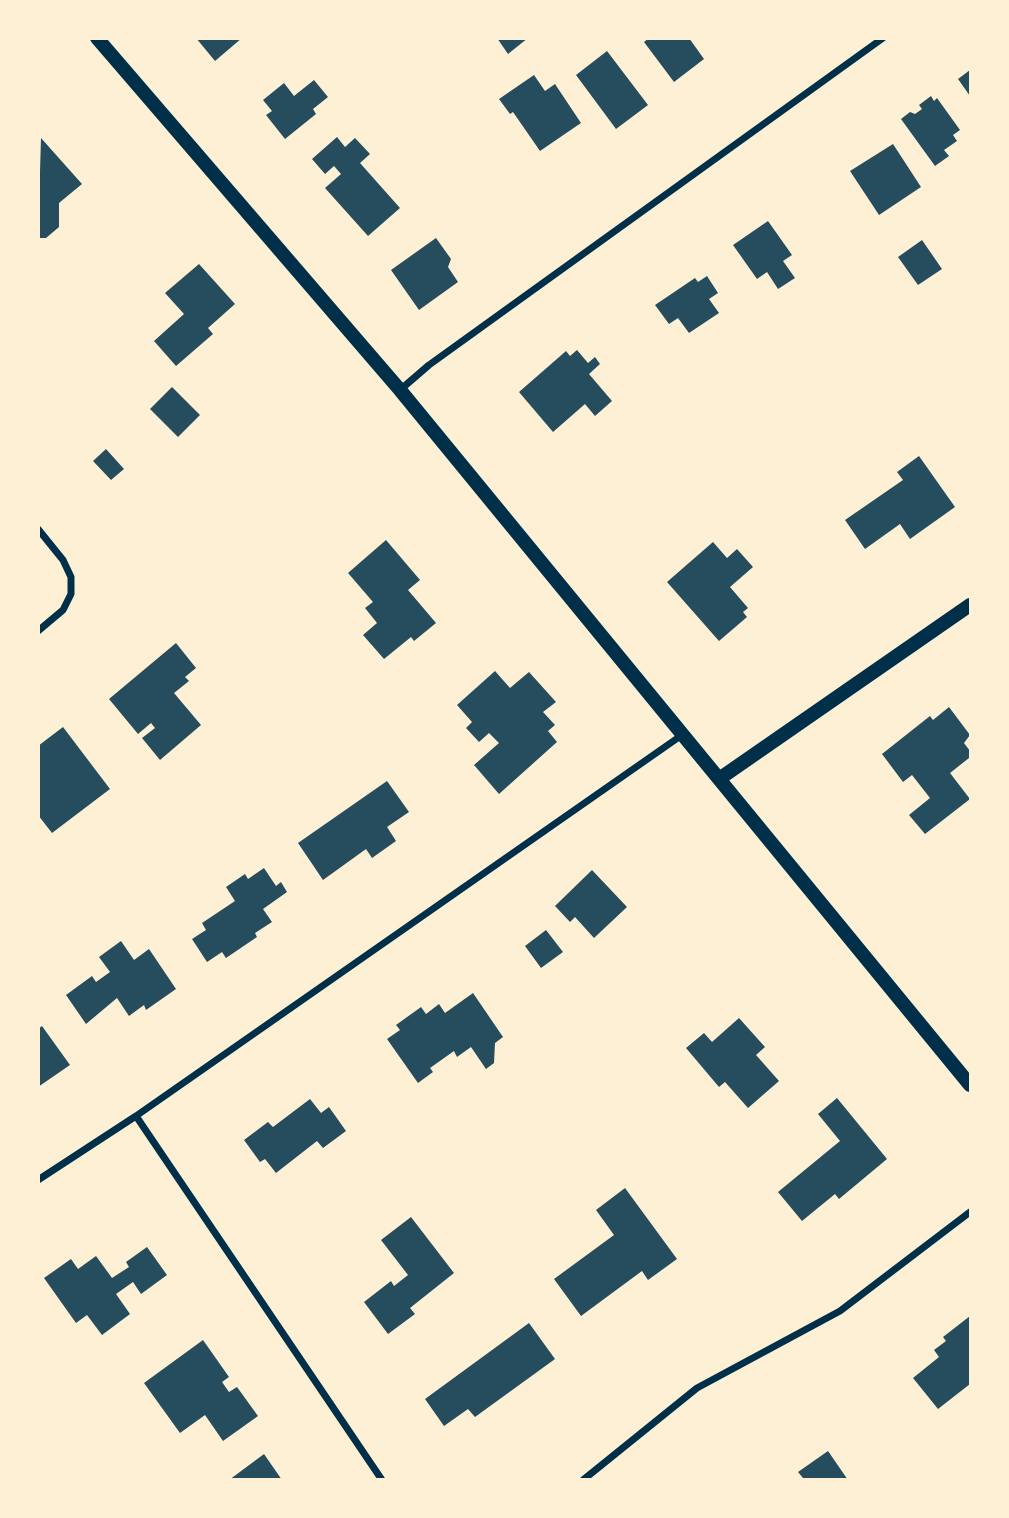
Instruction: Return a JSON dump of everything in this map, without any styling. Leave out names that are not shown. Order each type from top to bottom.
[{"type":"main road","points":[[97,38],[400,390],[971,1085]]},
{"type":"main road","points":[[719,779],[971,605]]},
{"type":"street","points":[[400,390],[429,365],[883,38]]},
{"type":"street","points":[[38,529],[63,560],[71,585],[71,594],[63,610],[38,631]]},
{"type":"street","points":[[38,1180],[136,1116],[682,735]]},
{"type":"street","points":[[136,1116],[382,1479]]},
{"type":"street","points":[[583,1479],[697,1388],[840,1311],[971,1212]]},
{"type":"building","points":[[196,38],[242,38],[215,61]]},
{"type":"building","points":[[497,38],[528,38],[508,54]]},
{"type":"building","points":[[649,38],[689,38],[704,59],[674,82],[644,42]]},
{"type":"building","points":[[607,51],[648,105],[616,129],[576,75]]},
{"type":"building","points":[[970,70],[970,96],[958,79]]},
{"type":"building","points":[[534,75],[545,91],[555,84],[581,123],[540,151],[513,112],[510,114],[499,99]]},
{"type":"building","points":[[314,80],[328,97],[313,109],[316,114],[285,139],[266,115],[272,111],[263,100],[284,83],[294,96]]},
{"type":"building","points":[[931,96],[934,101],[937,98],[960,130],[953,135],[957,141],[944,150],[949,156],[935,166],[901,119],[910,112],[915,114],[922,109],[919,105]]},
{"type":"building","points":[[337,137],[345,147],[355,138],[370,154],[360,163],[400,208],[368,236],[325,188],[341,174],[334,166],[325,174],[312,159]]},
{"type":"building","points":[[41,138],[82,184],[59,203],[59,227],[46,238],[38,238]]},
{"type":"building","points":[[893,144],[921,187],[879,215],[850,171]]},
{"type":"building","points":[[768,221],[792,255],[783,261],[795,278],[778,289],[767,272],[757,279],[733,245]]},
{"type":"building","points":[[436,238],[451,259],[448,267],[458,282],[419,310],[391,270]]},
{"type":"building","points":[[922,240],[942,269],[918,285],[898,257]]},
{"type":"building","points":[[199,264],[235,304],[208,328],[213,334],[176,366],[154,341],[184,314],[165,293]]},
{"type":"building","points":[[707,276],[718,293],[709,299],[719,313],[689,333],[678,318],[669,324],[655,305],[695,278],[698,282]]},
{"type":"building","points":[[577,350],[588,363],[595,357],[600,364],[589,374],[612,401],[595,416],[585,404],[553,432],[519,392],[566,351],[570,356]]},
{"type":"building","points":[[172,387],[200,415],[178,437],[150,409]]},
{"type":"building","points":[[106,449],[124,469],[111,480],[93,461]]},
{"type":"building","points":[[919,456],[955,507],[910,539],[900,524],[865,549],[845,520],[903,480],[897,472]]},
{"type":"building","points":[[386,540],[420,580],[408,590],[436,623],[414,641],[411,637],[384,659],[363,635],[377,623],[365,608],[373,602],[348,573]]},
{"type":"building","points":[[713,542],[727,558],[737,549],[753,567],[730,587],[748,608],[743,612],[747,617],[719,641],[667,582]]},
{"type":"building","points":[[176,643],[196,668],[185,677],[189,681],[174,693],[201,725],[160,760],[142,738],[155,728],[151,723],[138,734],[109,699]]},
{"type":"building","points":[[495,671],[510,688],[529,672],[556,702],[543,712],[555,725],[548,731],[557,742],[499,794],[474,765],[499,743],[489,733],[479,742],[466,728],[472,722],[457,705]]},
{"type":"building","points":[[949,707],[970,735],[964,743],[970,751],[969,758],[950,773],[970,799],[925,834],[909,815],[930,798],[912,775],[903,782],[882,754],[930,716],[933,720]]},
{"type":"building","points":[[63,727],[110,789],[52,833],[38,815],[38,746]]},
{"type":"building","points":[[387,781],[409,812],[387,827],[396,841],[372,858],[366,849],[323,880],[298,843]]},
{"type":"building","points":[[264,868],[276,886],[281,882],[287,892],[263,909],[272,922],[255,933],[257,937],[226,958],[222,952],[207,962],[192,939],[206,930],[202,923],[235,901],[226,887],[245,874],[248,879]]},
{"type":"building","points":[[592,870],[627,907],[594,938],[575,917],[570,922],[555,906]]},
{"type":"building","points":[[546,930],[563,952],[541,968],[525,946]]},
{"type":"building","points":[[121,941],[134,960],[149,949],[176,989],[146,1010],[144,1005],[129,1016],[117,998],[86,1024],[66,995],[92,976],[96,982],[110,972],[99,957]]},
{"type":"building","points":[[473,993],[503,1037],[495,1043],[494,1063],[486,1069],[471,1047],[457,1057],[454,1051],[430,1068],[433,1072],[418,1083],[387,1039],[400,1030],[396,1025],[421,1007],[426,1014],[439,1004],[445,1013]]},
{"type":"building","points":[[739,1018],[765,1047],[756,1055],[779,1081],[748,1108],[725,1082],[719,1087],[686,1048],[704,1033],[712,1042]]},
{"type":"building","points":[[42,1026],[70,1065],[38,1087],[38,1029]]},
{"type":"building","points":[[837,1098],[887,1159],[839,1199],[835,1194],[802,1221],[778,1192],[840,1141],[818,1114]]},
{"type":"building","points":[[310,1099],[321,1113],[329,1107],[346,1131],[323,1148],[317,1141],[276,1173],[265,1159],[260,1162],[244,1140],[268,1122],[273,1127]]},
{"type":"building","points":[[625,1188],[677,1259],[648,1280],[642,1271],[581,1316],[554,1279],[614,1235],[596,1210]]},
{"type":"building","points":[[411,1217],[454,1273],[410,1308],[415,1314],[388,1334],[364,1302],[391,1281],[394,1286],[408,1275],[381,1240]]},
{"type":"building","points":[[147,1247],[167,1275],[141,1294],[133,1282],[116,1294],[130,1314],[102,1335],[87,1315],[76,1323],[44,1278],[71,1259],[78,1269],[96,1256],[112,1278],[129,1267],[126,1262]]},
{"type":"building","points":[[970,1316],[970,1384],[938,1409],[913,1378],[939,1357],[934,1350],[946,1341],[943,1337]]},
{"type":"building","points":[[529,1323],[555,1359],[475,1417],[468,1409],[444,1426],[425,1399]]},
{"type":"building","points":[[203,1340],[229,1377],[222,1382],[229,1392],[237,1387],[258,1416],[223,1441],[205,1415],[180,1433],[144,1383]]},
{"type":"building","points":[[828,1451],[848,1480],[800,1480],[803,1478],[798,1472]]},
{"type":"building","points":[[264,1454],[282,1480],[229,1480]]}]
